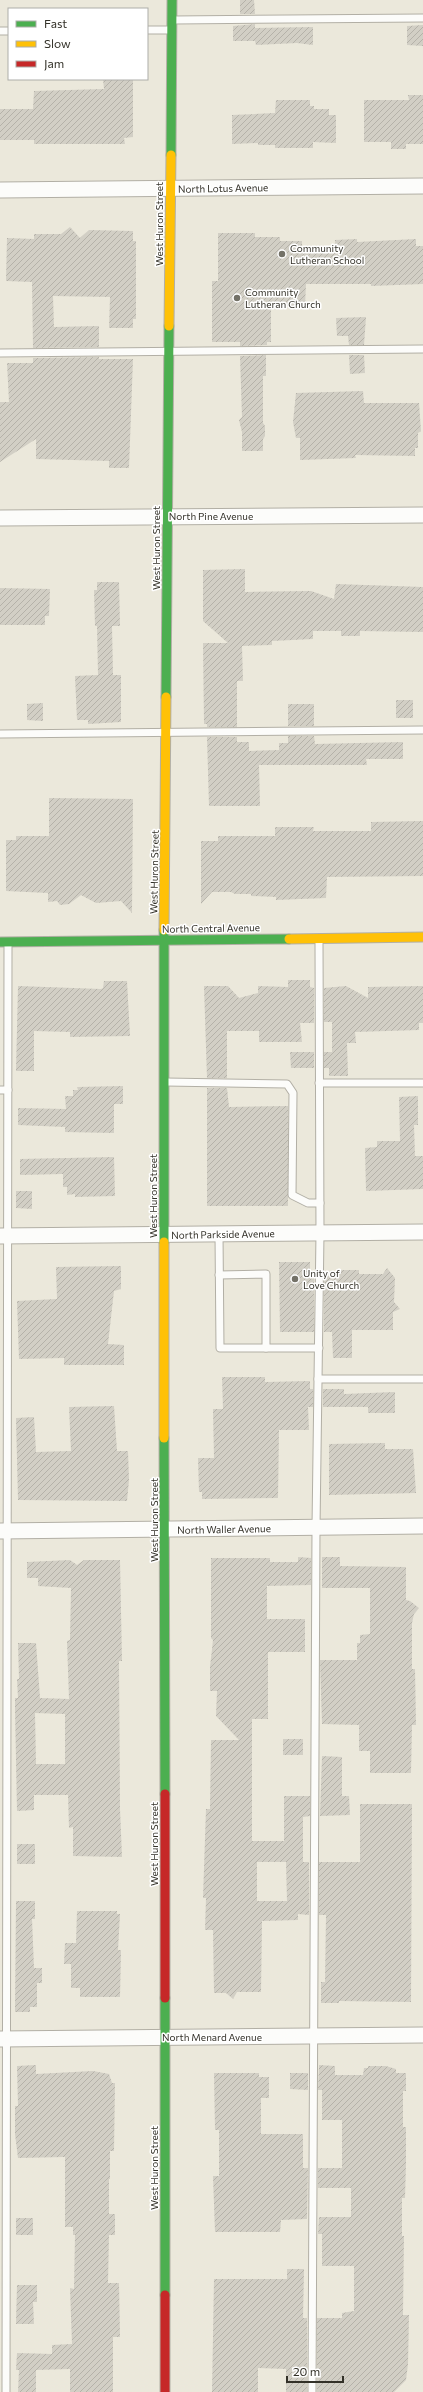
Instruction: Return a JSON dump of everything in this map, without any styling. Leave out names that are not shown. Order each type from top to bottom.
[{"type":"street","name":"West Huron Street","points":[[165,2392],[164,940],[172,0]]},
{"type":"street","name":"North Lotus Avenue","points":[[0,190],[423,186]]},
{"type":"street","name":"North Pine Avenue","points":[[0,518],[423,515]]},
{"type":"street","name":"North Central Avenue","points":[[4,942],[423,937]]},
{"type":"street","name":"North Parkside Avenue","points":[[4,1236],[423,1232]]},
{"type":"street","name":"North Waller Avenue","points":[[4,1531],[423,1526]]},
{"type":"street","name":"North Menard Avenue","points":[[3,2039],[423,2035]]},
{"type":"lane","points":[[172,20],[423,18]]},
{"type":"lane","points":[[148,30],[172,30]]},
{"type":"lane","points":[[0,353],[423,349]]},
{"type":"lane","points":[[0,734],[423,730]]},
{"type":"lane","points":[[312,2392],[316,1528],[320,1233],[319,938]]},
{"type":"lane","points":[[4,942],[8,1090],[4,1236],[8,1384],[4,1531],[3,2039],[6,2392]]},
{"type":"lane","points":[[164,1082],[286,1084],[294,1093],[292,1195],[308,1203],[320,1203]]},
{"type":"lane","points":[[319,1083],[423,1083]]},
{"type":"lane","points":[[0,1090],[8,1090]]},
{"type":"lane","points":[[219,1234],[220,1348],[319,1348]]},
{"type":"lane","points":[[219,1275],[266,1274],[266,1348]]},
{"type":"lane","points":[[318,1379],[423,1379]]},
{"type":"lane","points":[[0,1384],[8,1384]]},
{"type":"building","points":[[240,0],[254,0],[255,14],[240,14]]},
{"type":"building","points":[[255,24],[255,28],[313,27],[313,45],[297,43],[256,45],[255,41],[233,41],[233,26]]},
{"type":"building","points":[[423,25],[423,46],[407,45],[407,26]]},
{"type":"building","points":[[103,80],[133,80],[133,137],[124,138],[125,144],[34,144],[34,140],[0,140],[0,109],[33,109],[34,91],[104,89]]},
{"type":"building","points":[[408,95],[423,95],[423,144],[406,144],[406,149],[391,149],[391,142],[364,142],[364,100],[409,100]]},
{"type":"building","points":[[276,100],[310,100],[310,106],[314,106],[314,109],[329,109],[329,115],[336,115],[336,143],[313,142],[313,148],[275,148],[275,145],[258,145],[258,143],[232,144],[232,115],[275,113]]},
{"type":"building","points":[[70,227],[80,238],[89,230],[133,231],[133,241],[136,241],[136,319],[133,319],[133,328],[109,328],[110,297],[53,296],[54,327],[99,326],[99,347],[33,348],[32,282],[6,281],[7,238],[34,239],[34,234],[61,234]]},
{"type":"building","points":[[218,233],[255,233],[255,237],[280,237],[280,241],[302,241],[302,250],[330,252],[330,246],[335,246],[335,240],[357,239],[357,242],[416,239],[416,246],[423,246],[423,284],[371,286],[371,284],[306,284],[305,306],[271,306],[271,342],[267,342],[267,345],[240,346],[240,342],[212,342],[212,281],[218,281]]},
{"type":"building","points":[[366,317],[364,345],[349,345],[348,336],[337,336],[336,318]]},
{"type":"building","points":[[266,355],[266,376],[263,376],[263,423],[265,426],[265,436],[263,439],[263,451],[242,451],[242,432],[239,420],[242,417],[240,356]]},
{"type":"building","points":[[349,355],[364,355],[365,373],[350,374]]},
{"type":"building","points":[[99,357],[99,359],[133,359],[129,468],[109,468],[109,461],[36,459],[36,439],[0,462],[0,402],[9,402],[7,363],[33,363],[33,358]]},
{"type":"building","points":[[363,391],[364,403],[419,403],[421,431],[418,433],[418,448],[415,448],[415,456],[355,455],[356,458],[300,460],[300,438],[296,438],[293,422],[296,393]]},
{"type":"building","points":[[245,569],[245,592],[311,591],[334,599],[336,584],[423,587],[423,632],[360,631],[360,636],[341,636],[341,631],[313,631],[313,639],[272,641],[272,645],[242,646],[243,681],[237,681],[237,727],[207,727],[207,724],[204,724],[203,643],[228,643],[203,621],[203,570]]},
{"type":"building","points":[[97,582],[119,582],[120,626],[112,626],[113,675],[121,675],[121,722],[88,724],[88,720],[77,720],[75,676],[98,675],[97,626],[95,626],[94,590],[97,590]]},
{"type":"building","points":[[0,588],[50,589],[49,616],[45,616],[45,625],[0,625]]},
{"type":"building","points":[[396,700],[413,700],[413,718],[396,718]]},
{"type":"building","points":[[43,703],[43,721],[27,720],[27,704]]},
{"type":"building","points":[[288,704],[314,704],[314,726],[288,726]]},
{"type":"building","points":[[288,736],[314,736],[315,744],[403,742],[403,759],[366,759],[367,765],[259,765],[260,806],[209,806],[207,737],[237,737],[237,742],[249,742],[249,751],[279,750],[279,743],[288,743]]},
{"type":"building","points":[[49,798],[133,799],[132,913],[121,901],[96,903],[81,895],[69,904],[60,905],[57,901],[48,902],[48,893],[6,891],[6,840],[16,840],[16,836],[49,836]]},
{"type":"building","points":[[423,821],[423,876],[327,877],[326,898],[276,900],[276,897],[251,896],[251,894],[235,894],[231,892],[212,892],[201,904],[201,841],[218,841],[218,836],[275,836],[275,827],[314,827],[313,831],[371,831],[371,822]]},
{"type":"building","points":[[288,980],[310,980],[310,987],[314,988],[314,1023],[300,1023],[302,1042],[259,1042],[259,1031],[227,1031],[227,1078],[207,1078],[204,986],[228,986],[239,998],[258,993],[258,986],[288,987]]},
{"type":"building","points":[[104,981],[127,981],[130,1036],[70,1037],[70,1032],[34,1031],[34,1071],[16,1071],[18,986],[101,989],[103,988]]},
{"type":"building","points":[[346,986],[368,998],[368,987],[423,986],[423,1023],[419,1023],[419,1030],[355,1032],[356,1043],[347,1043],[348,1076],[329,1076],[329,1068],[324,1068],[324,1052],[332,1052],[332,1022],[324,1022],[324,988]]},
{"type":"building","points":[[290,1052],[314,1052],[314,1068],[291,1068]]},
{"type":"building","points":[[123,1086],[123,1104],[114,1104],[114,1133],[65,1132],[65,1127],[18,1125],[18,1108],[66,1109],[65,1096],[73,1096],[73,1090],[78,1090],[77,1087]]},
{"type":"building","points":[[207,1088],[227,1088],[229,1107],[288,1106],[288,1206],[207,1206]]},
{"type":"building","points":[[418,1096],[418,1125],[414,1125],[415,1156],[423,1156],[423,1189],[366,1191],[365,1148],[377,1147],[377,1141],[400,1141],[399,1097]]},
{"type":"building","points":[[114,1157],[115,1196],[75,1197],[75,1194],[67,1195],[67,1187],[63,1187],[63,1174],[20,1175],[20,1159]]},
{"type":"building","points":[[16,1191],[32,1191],[32,1209],[16,1208]]},
{"type":"building","points":[[279,1262],[310,1262],[310,1276],[314,1276],[314,1332],[280,1332]]},
{"type":"building","points":[[121,1266],[121,1289],[114,1291],[108,1344],[124,1345],[124,1365],[64,1365],[64,1358],[19,1359],[17,1301],[57,1299],[56,1267]]},
{"type":"building","points":[[387,1268],[395,1278],[394,1302],[400,1309],[393,1312],[393,1330],[352,1330],[352,1358],[333,1358],[332,1332],[324,1332],[324,1276],[339,1276],[339,1270],[359,1270],[359,1274],[383,1274]]},
{"type":"building","points":[[222,1377],[265,1377],[265,1382],[310,1381],[310,1389],[313,1389],[313,1407],[308,1407],[309,1430],[279,1430],[278,1498],[202,1499],[202,1492],[199,1492],[198,1458],[214,1458],[213,1409],[223,1409]]},
{"type":"building","points":[[323,1389],[344,1389],[344,1394],[395,1392],[395,1413],[368,1413],[368,1407],[323,1407]]},
{"type":"building","points":[[114,1406],[117,1451],[128,1451],[129,1480],[127,1501],[18,1500],[16,1418],[34,1417],[36,1452],[71,1451],[69,1407]]},
{"type":"building","points":[[385,1443],[385,1449],[413,1449],[416,1493],[329,1495],[329,1444]]},
{"type":"building","points":[[298,1557],[311,1558],[311,1585],[267,1586],[267,1619],[305,1619],[305,1652],[268,1652],[268,1719],[252,1719],[252,1841],[284,1841],[284,1796],[310,1796],[310,1816],[303,1817],[303,1862],[309,1862],[309,1915],[298,1914],[298,1920],[262,1921],[261,1992],[237,1992],[233,1999],[226,1993],[214,1993],[213,1930],[205,1930],[206,1898],[203,1898],[206,1809],[210,1809],[211,1740],[239,1740],[216,1716],[217,1691],[210,1691],[210,1667],[213,1640],[211,1638],[211,1558],[270,1558],[270,1562],[298,1562]],"holes":[[[257,1862],[286,1862],[287,1901],[257,1901]]]},
{"type":"building","points":[[322,1557],[340,1557],[340,1566],[406,1567],[406,1600],[410,1601],[419,1608],[414,1614],[412,1623],[412,1669],[415,1669],[416,1725],[412,1725],[411,1773],[370,1773],[370,1751],[359,1751],[359,1725],[322,1724],[320,1660],[357,1660],[357,1643],[360,1643],[360,1635],[370,1634],[370,1588],[322,1588]]},
{"type":"building","points":[[70,1560],[77,1565],[84,1560],[120,1560],[122,1661],[119,1661],[120,1809],[122,1857],[73,1856],[73,1827],[69,1828],[68,1795],[34,1795],[34,1810],[17,1811],[15,1698],[18,1698],[18,1643],[36,1643],[40,1698],[69,1699],[67,1641],[70,1640],[71,1588],[38,1586],[38,1578],[27,1578],[27,1562]],"holes":[[[35,1713],[65,1714],[65,1764],[36,1764]]]},
{"type":"building","points":[[283,1739],[303,1739],[303,1755],[283,1755]]},
{"type":"building","points":[[322,1756],[342,1757],[342,1796],[349,1796],[350,1815],[320,1816]]},
{"type":"building","points":[[360,1804],[412,1804],[411,2002],[339,2001],[339,2003],[321,2003],[321,1982],[325,1982],[326,1915],[319,1915],[319,1862],[360,1862]]},
{"type":"building","points":[[17,1844],[35,1844],[35,1864],[17,1864]]},
{"type":"building","points":[[16,1901],[35,1901],[35,1919],[32,1919],[34,1968],[42,1968],[42,1983],[37,1983],[37,2007],[30,2007],[30,2012],[15,2012]]},
{"type":"building","points":[[77,1911],[117,1911],[117,1914],[120,1914],[118,1950],[121,1950],[120,1997],[80,1997],[80,1988],[71,1988],[71,1964],[64,1964],[65,1943],[76,1943]]},
{"type":"building","points":[[36,2065],[36,2074],[93,2071],[109,2074],[112,2083],[115,2083],[114,2151],[110,2151],[109,2214],[115,2214],[115,2235],[109,2235],[108,2283],[119,2283],[120,2337],[113,2337],[113,2392],[70,2392],[70,2369],[36,2370],[36,2392],[18,2392],[19,2370],[16,2370],[17,2353],[52,2354],[52,2345],[72,2344],[70,2288],[74,2289],[75,2235],[73,2235],[73,2227],[65,2227],[65,2157],[18,2158],[15,2134],[15,2106],[18,2106],[17,2066]]},
{"type":"building","points":[[319,2065],[335,2066],[335,2075],[363,2075],[364,2068],[368,2068],[368,2066],[386,2066],[396,2069],[396,2073],[406,2073],[406,2091],[403,2091],[403,2127],[406,2127],[406,2163],[405,2198],[402,2198],[402,2236],[404,2236],[403,2315],[409,2315],[408,2364],[406,2380],[394,2392],[317,2392],[317,2318],[342,2318],[342,2313],[354,2311],[354,2266],[322,2266],[322,2234],[318,2234],[319,2217],[351,2217],[351,2188],[318,2188],[318,2168],[342,2168],[342,2120],[322,2120],[322,2090],[318,2090]]},
{"type":"building","points":[[214,2073],[259,2073],[259,2077],[269,2077],[269,2098],[261,2098],[261,2134],[303,2134],[303,2168],[308,2168],[307,2219],[281,2220],[280,2232],[215,2232],[213,2176],[219,2176],[219,2130],[215,2130]]},
{"type":"building","points":[[290,2073],[308,2073],[308,2090],[290,2089]]},
{"type":"building","points":[[16,2218],[33,2218],[33,2235],[16,2235]]},
{"type":"building","points":[[287,2269],[304,2269],[303,2318],[307,2318],[307,2392],[286,2392],[286,2369],[258,2368],[258,2392],[212,2392],[214,2279],[287,2279]]},
{"type":"building","points":[[17,2285],[37,2285],[37,2302],[33,2302],[34,2324],[16,2324]]},
{"type":"traffic: fast","points":[[171,155],[172,0]]},
{"type":"traffic: fast","points":[[166,697],[169,326]]},
{"type":"traffic: fast","points":[[164,930],[164,1242]]},
{"type":"traffic: fast","points":[[0,942],[289,939]]},
{"type":"traffic: fast","points":[[164,1438],[165,1794]]},
{"type":"traffic: fast","points":[[165,1998],[165,2295]]},
{"type":"traffic: slow","points":[[169,326],[171,155]]},
{"type":"traffic: slow","points":[[164,930],[166,697]]},
{"type":"traffic: slow","points":[[289,939],[423,937]]},
{"type":"traffic: slow","points":[[164,1242],[164,1438]]},
{"type":"traffic: jam","points":[[165,1794],[165,1998]]},
{"type":"traffic: jam","points":[[165,2295],[165,2392]]},
{"type":"place","name":"Community Lutheran School","points":[[282,254]]},
{"type":"place","name":"Community Lutheran Church","points":[[237,298]]},
{"type":"place","name":"Unity of Love Church","points":[[295,1279]]}]
